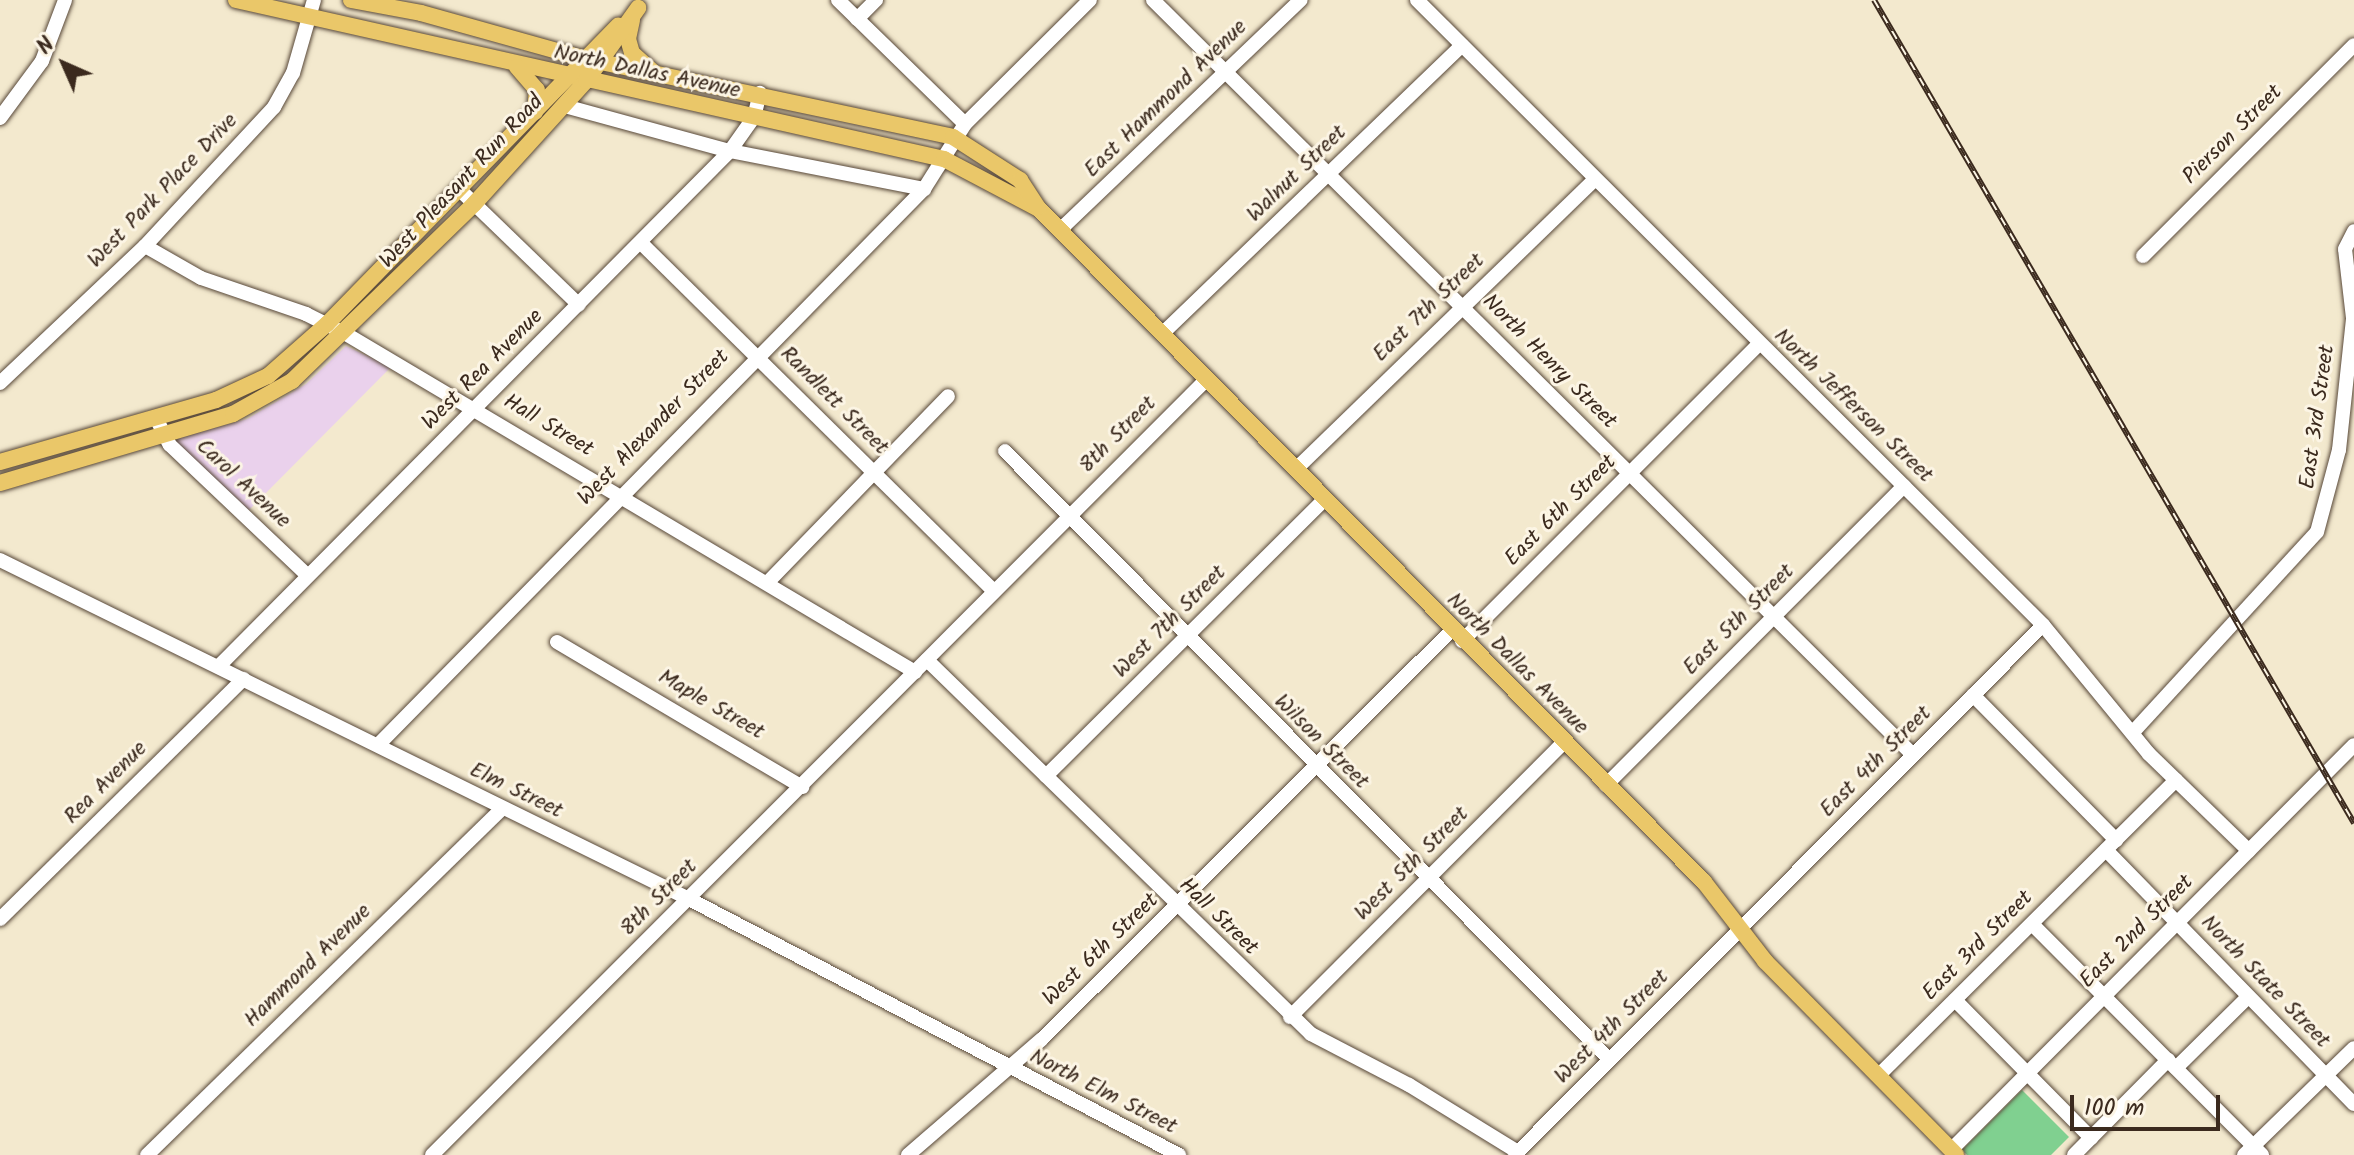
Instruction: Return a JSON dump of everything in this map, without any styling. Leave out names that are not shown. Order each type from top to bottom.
[{"type":"main road","name":"North Dallas Avenue","points":[[236,0],[312,8],[516,66],[944,159],[1039,209],[1062,228],[1456,636],[1704,882],[1741,930],[1954,1152]]},
{"type":"main road","name":"North Dallas Avenue","points":[[351,0],[421,13],[582,58],[760,93],[953,137],[1020,180],[1039,209]]},
{"type":"main road","points":[[642,4],[628,39],[632,53],[652,71]]},
{"type":"main road","name":"West Pleasant Run Road","points":[[0,462],[156,418],[257,382],[327,324],[460,190],[582,58],[642,4]]},
{"type":"main road","name":"West Pleasant Run Road","points":[[0,483],[162,437],[269,397],[346,334],[474,204],[586,81],[642,4]]},
{"type":"main road","points":[[415,39],[421,13]]},
{"type":"main road","points":[[516,66],[537,90],[534,112]]},
{"type":"street","points":[[0,118],[42,61],[65,0]]},
{"type":"street","points":[[838,0],[965,124]]},
{"type":"street","points":[[857,19],[876,0]]},
{"type":"street","points":[[953,137],[1090,0]]},
{"type":"street","name":"North Henry Street","points":[[1153,0],[1913,755]]},
{"type":"street","name":"East Hammond Avenue","points":[[1062,228],[1301,0]]},
{"type":"street","name":"North Jefferson Street","points":[[1417,0],[1576,154],[1594,180],[2043,625],[2176,780],[2249,851]]},
{"type":"street","name":"West Park Place Drive","points":[[0,383],[145,246],[274,107],[293,73],[312,8]]},
{"type":"street","name":"Walnut Street","points":[[1163,333],[1462,45]]},
{"type":"street","name":"Pierson Street","points":[[2143,256],[2354,45]]},
{"type":"street","name":"West Rea Avenue","points":[[219,666],[730,151],[754,117],[760,93]]},
{"type":"street","points":[[565,106],[730,151],[924,189]]},
{"type":"street","name":"West Alexander Street","points":[[378,745],[619,495],[924,189],[944,159],[953,137]]},
{"type":"street","name":"East 7th Street","points":[[1296,469],[1594,180]]},
{"type":"street","points":[[460,190],[579,305]]},
{"type":"street","name":"East 3rd Street","points":[[2134,731],[2317,532],[2339,450],[2353,318],[2345,249],[2354,231]]},
{"type":"street","name":"Randlett Street","points":[[641,243],[994,591]]},
{"type":"street","name":"Hall Street","points":[[145,246],[215,284],[327,324],[346,334],[476,408],[915,672]]},
{"type":"street","name":"East 6th Street","points":[[1456,636],[1630,473],[1759,344]]},
{"type":"street","name":"8th Street","points":[[432,1155],[1207,379]]},
{"type":"street","points":[[767,583],[877,475],[948,396]]},
{"type":"street","name":"Carol Avenue","points":[[156,418],[162,437],[308,576]]},
{"type":"street","name":"Wilson Street","points":[[1005,451],[1185,638],[1610,1060]]},
{"type":"street","name":"East 5th Street","points":[[1606,785],[1904,486]]},
{"type":"street","name":"West 7th Street","points":[[1046,776],[1325,499]]},
{"type":"street","name":"Elm Street","points":[[0,560],[689,899],[1008,1069]]},
{"type":"street","name":"East 4th Street","points":[[1741,930],[2043,625]]},
{"type":"street","name":"West 6th Street","points":[[908,1155],[1008,1069],[1456,636]]},
{"type":"street","name":"Maple Street","points":[[557,642],[802,787]]},
{"type":"street","name":"Hall Street","points":[[927,660],[1290,1017],[1311,1034],[1421,1092],[1517,1153]]},
{"type":"street","name":"Rea Avenue","points":[[0,919],[243,679]]},
{"type":"street","name":"North State Street","points":[[1973,695],[2111,845],[2177,923],[2354,1104]]},
{"type":"street","name":"West 5th Street","points":[[1290,1017],[1564,742]]},
{"type":"street","name":"East 2nd Street","points":[[1954,1152],[2027,1074],[2354,745]]},
{"type":"street","name":"East 3rd Street","points":[[1878,1076],[2176,780]]},
{"type":"street","name":"Hammond Avenue","points":[[147,1155],[501,809]]},
{"type":"street","points":[[2032,924],[2172,1064],[2253,1152],[2354,1048]]},
{"type":"street","name":"West 4th Street","points":[[1517,1153],[1741,930]]},
{"type":"street","points":[[2074,1155],[2248,997]]},
{"type":"street","points":[[1955,1000],[2091,1138]]},
{"type":"street","name":"North Elm Street","points":[[1008,1069],[1179,1155]]},
{"type":"shaded area","points":[[346,346],[391,367],[246,513],[171,440],[247,419],[306,384]]},
{"type":"green space","points":[[2022,1090],[2069,1137],[2051,1155],[1967,1155],[1962,1150]]},
{"type":"railway","points":[[1874,0],[2354,823]]}]
